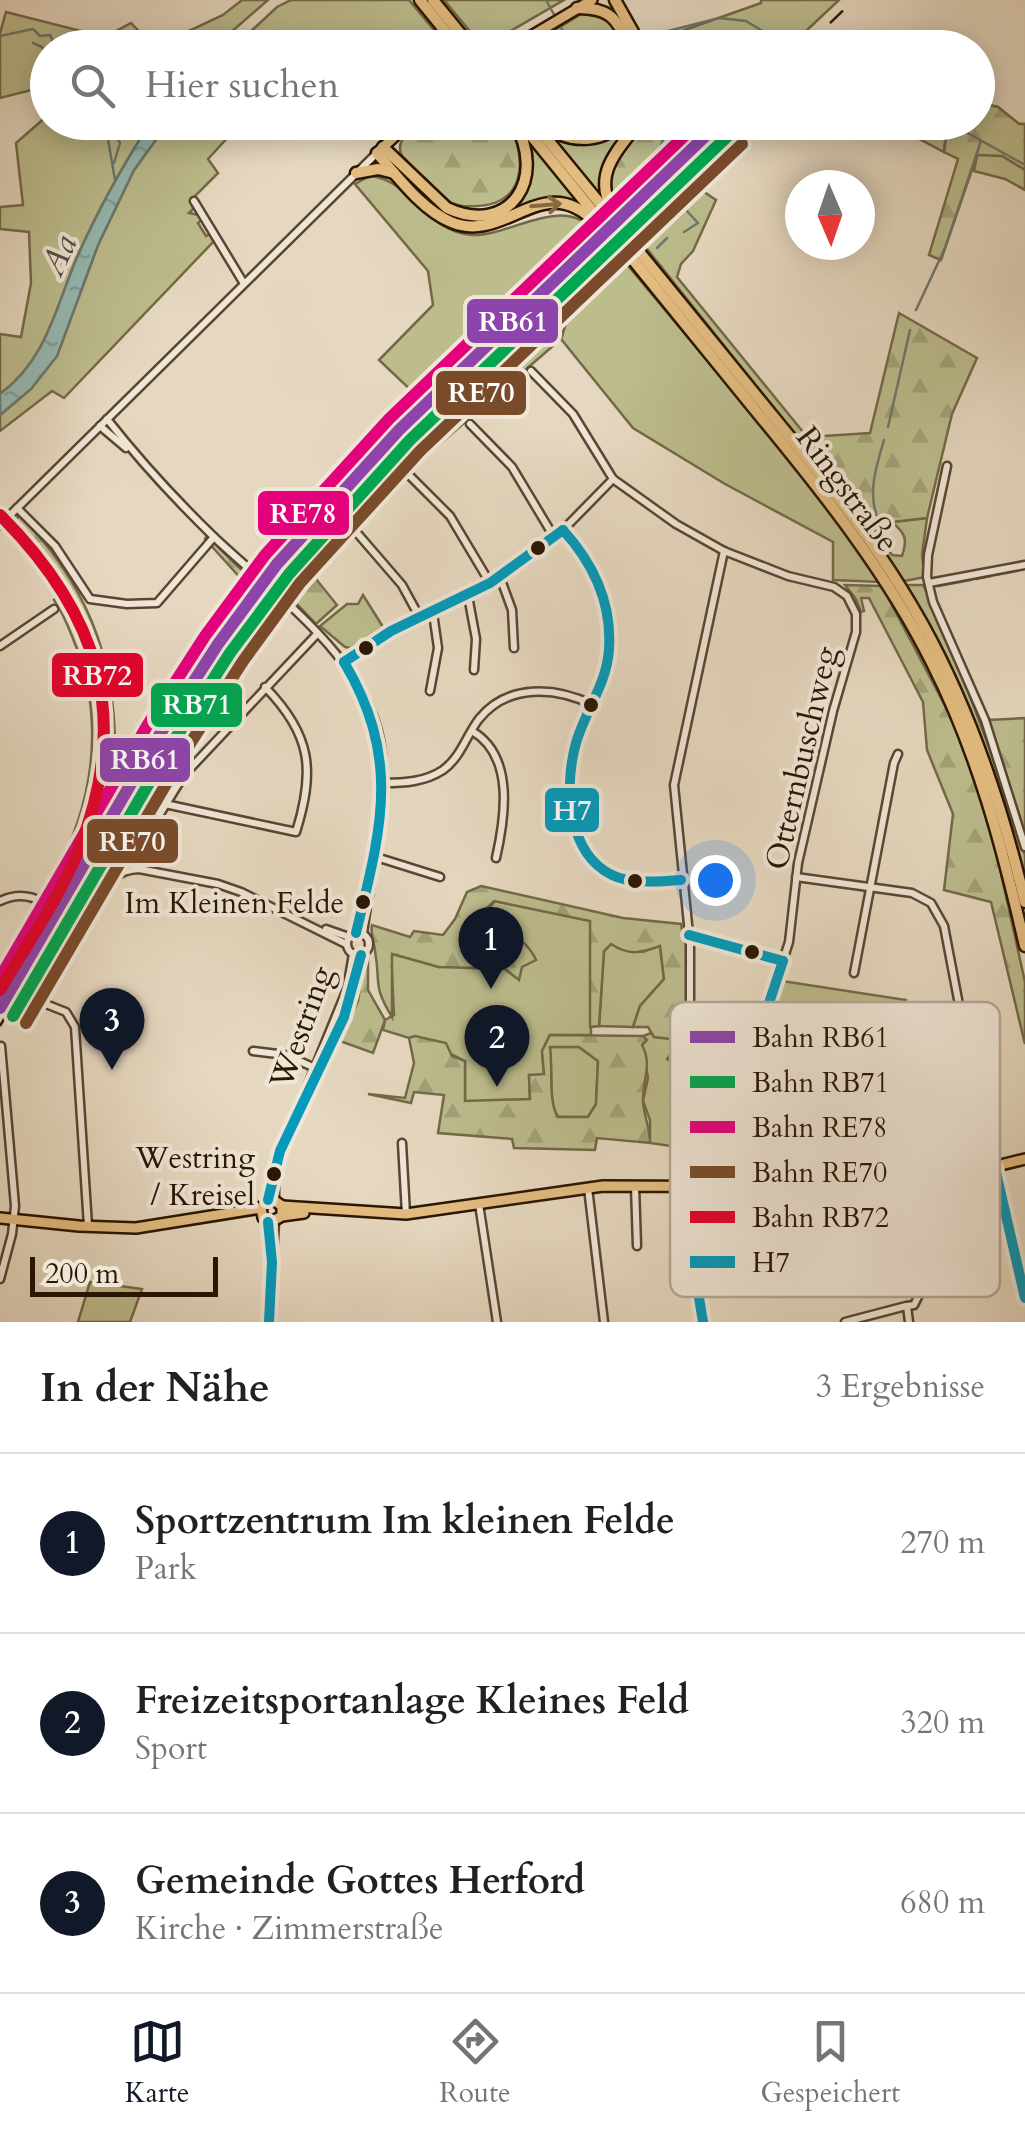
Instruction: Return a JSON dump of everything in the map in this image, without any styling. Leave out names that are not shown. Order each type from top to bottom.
[{"type":"highway","points":[[606,0],[623,30]]},
{"type":"highway","points":[[615,0],[626,30]]},
{"type":"highway","points":[[428,2],[447,30]]},
{"type":"highway","points":[[428,2],[455,30]]},
{"type":"highway","points":[[577,8],[596,8],[615,18]]},
{"type":"highway","points":[[380,150],[447,208],[460,214],[485,215],[496,212],[517,196],[527,178],[529,157],[523,140]]},
{"type":"highway","name":"Ringstraße","points":[[534,140],[606,218]]},
{"type":"highway","name":"Ringstraße","points":[[547,140],[893,583],[943,663],[967,715],[997,798],[1025,902]]},
{"type":"highway","points":[[380,150],[395,173],[442,217],[465,226],[488,226],[526,208],[548,203],[606,218],[607,166],[626,140]]},
{"type":"highway","points":[[356,173],[395,173]]},
{"type":"highway","name":"Ringstraße","points":[[893,583],[978,770],[1025,946]]},
{"type":"main road","points":[[541,30],[592,0]]},
{"type":"main road","points":[[380,150],[391,140]]},
{"type":"main road","points":[[1000,1167],[1025,1159]]},
{"type":"main road","points":[[0,1218],[146,1228],[272,1211],[406,1214],[588,1187],[670,1187]]},
{"type":"street","points":[[0,525],[380,150]]},
{"type":"street","points":[[194,201],[244,282]]},
{"type":"street","points":[[344,662],[390,631],[500,577],[563,530],[613,480],[573,414],[531,372]]},
{"type":"street","name":"Westring","points":[[108,419],[134,454]]},
{"type":"street","points":[[470,424],[512,467],[554,537]]},
{"type":"street","name":"Westring","points":[[100,426],[134,454],[344,662],[365,694],[382,754],[383,784],[373,856],[354,937],[369,944],[357,955],[318,1069],[276,1165],[268,1322]]},
{"type":"street","points":[[947,466],[928,556],[929,583],[933,602],[985,720],[1025,847]]},
{"type":"street","points":[[410,476],[429,492],[462,532],[490,583]]},
{"type":"street","name":"Otternbuschweg","points":[[613,480],[676,524],[724,551],[788,576],[834,587],[847,596],[856,614],[856,632],[833,711],[796,877],[793,919],[767,1002]]},
{"type":"street","points":[[17,508],[55,546],[86,595],[96,602],[157,604],[214,536]]},
{"type":"street","points":[[563,530],[590,566],[606,608],[610,636],[608,662],[576,745],[570,778],[574,818],[586,850],[597,866],[621,878],[682,880]]},
{"type":"street","points":[[358,534],[396,576],[420,618]]},
{"type":"street","points":[[691,1002],[689,936],[674,805],[676,768],[724,551]]},
{"type":"street","points":[[929,583],[1025,566]]},
{"type":"street","points":[[500,577],[512,610],[514,648]]},
{"type":"street","points":[[468,596],[475,627],[474,670]]},
{"type":"street","points":[[0,646],[54,609]]},
{"type":"street","points":[[430,691],[438,648],[433,613]]},
{"type":"street","points":[[134,868],[134,856],[164,804],[199,757],[317,634]]},
{"type":"street","points":[[164,804],[296,832],[308,788],[306,755],[298,729],[266,688]]},
{"type":"street","points":[[383,784],[416,781],[441,772],[455,759],[488,710],[504,700],[526,692],[554,691],[593,705]]},
{"type":"street","points":[[472,730],[487,744],[502,782],[504,814],[496,858]]},
{"type":"street","points":[[854,973],[898,754]]},
{"type":"street","points":[[373,856],[440,877]]},
{"type":"street","points":[[88,1227],[75,1026],[66,1012],[28,996],[70,939],[76,922],[112,878],[134,868],[218,884],[310,924],[354,937],[357,955]]},
{"type":"street","points":[[796,877],[912,893],[936,910],[944,926],[958,1002]]},
{"type":"street","points":[[0,901],[14,894],[27,894],[76,922]]},
{"type":"street","points":[[689,936],[782,961]]},
{"type":"street","points":[[0,1279],[14,1220],[2,1046]]},
{"type":"street","points":[[252,1051],[286,1056],[318,1069]]},
{"type":"street","points":[[402,1144],[406,1214]]},
{"type":"street","points":[[635,1186],[637,1246]]},
{"type":"street","points":[[1000,1186],[1025,1298]]},
{"type":"street","points":[[588,1187],[604,1322]]},
{"type":"street","points":[[479,1204],[498,1322]]},
{"type":"street","points":[[699,1297],[703,1322]]},
{"type":"street","points":[[844,1322],[914,1305],[918,1297]]},
{"type":"street","points":[[907,1306],[910,1322]]},
{"type":"green space","points":[[242,0],[268,0],[234,30],[191,30],[223,15]]},
{"type":"green space","points":[[291,0],[409,0],[434,30],[252,30],[277,7]]},
{"type":"green space","points":[[444,0],[564,0],[512,30],[469,30]]},
{"type":"green space","points":[[839,0],[807,30],[684,30],[761,3]]},
{"type":"green space","points":[[6,12],[77,30],[30,30],[30,90],[0,98],[0,33]]},
{"type":"green space","points":[[596,12],[611,19],[617,30],[555,30],[583,13]]},
{"type":"green space","points":[[131,23],[138,30],[118,30]]},
{"type":"green space","points":[[995,106],[998,107],[1019,124],[1025,124],[1025,190],[1005,179],[974,171],[977,155],[945,142],[944,152],[921,140],[995,140]]},
{"type":"green space","points":[[995,106],[1019,124],[1025,124],[1025,170],[1002,156],[977,155],[941,260],[929,255],[958,159],[944,152],[946,140],[995,140]]},
{"type":"green space","points":[[30,131],[30,140],[140,140],[92,224],[39,350],[16,381],[0,394],[0,334],[21,337],[31,283],[29,232],[0,229],[0,207],[23,205],[16,143]]},
{"type":"green space","points":[[156,140],[225,140],[208,159],[218,173],[191,200],[194,208],[189,213],[199,215],[202,220],[198,223],[214,241],[64,398],[52,391],[0,431],[0,415],[31,389],[57,356],[98,245],[134,170]]},
{"type":"green space","points":[[403,140],[515,140],[519,176],[506,196],[494,203],[459,205],[429,186],[402,156]]},
{"type":"green space","points":[[526,140],[530,140],[588,211],[564,201],[473,224],[451,219],[431,205],[389,160],[443,210],[485,218],[526,187],[532,156]]},
{"type":"green space","points":[[552,140],[621,140],[604,168],[605,204]]},
{"type":"green space","points":[[629,140],[679,140],[612,202],[610,178]]},
{"type":"green space","points":[[679,140],[693,140],[617,212],[612,202]]},
{"type":"green space","points":[[718,140],[723,140],[685,179],[716,200],[677,277],[821,454],[828,476],[628,225]]},
{"type":"green space","points":[[375,173],[457,232],[488,234],[536,219],[568,216],[596,232],[383,438],[264,570],[253,561],[415,394],[379,360],[433,305],[428,271],[355,184]]},
{"type":"green space","points":[[606,245],[614,255],[619,255],[803,475],[880,582],[833,580],[833,542],[725,484],[633,428],[561,339],[565,313],[610,271],[600,253]]},
{"type":"green space","points":[[600,253],[610,271],[565,313],[561,339],[408,468],[319,570],[316,579],[337,605],[316,624],[277,583],[393,454]]},
{"type":"green space","points":[[899,313],[977,358],[952,414],[927,518],[892,522],[886,515],[874,517],[867,527],[828,476],[821,454],[807,437],[870,433]]},
{"type":"green space","points":[[20,515],[62,567],[92,622],[109,682],[115,748],[108,747],[103,683],[85,624],[55,570],[13,522]]},
{"type":"green space","points":[[927,518],[922,555],[925,577],[904,581],[867,527],[872,525],[892,555],[902,556],[904,537],[892,522]]},
{"type":"green space","points":[[9,527],[50,571],[78,618],[100,699],[96,779],[70,859],[50,899],[42,896],[72,838],[89,777],[91,713],[77,649],[54,600],[57,597],[39,568],[4,530]]},
{"type":"green space","points":[[207,536],[254,582],[191,668],[114,791],[135,745],[238,591],[234,584],[244,582],[205,539]]},
{"type":"green space","points":[[845,585],[882,586],[955,725],[975,777],[998,860],[1025,982],[1025,1044],[991,902],[944,890],[953,814],[927,750],[923,702],[869,598],[861,598],[861,612]]},
{"type":"green space","points":[[906,585],[923,585],[926,590],[965,684],[1025,855],[1025,881],[976,729],[944,656]]},
{"type":"green space","points":[[363,595],[383,627],[351,648],[345,647],[320,626],[347,604],[358,604]]},
{"type":"green space","points":[[1025,718],[1025,833],[1024,834],[988,720]]},
{"type":"green space","points":[[481,886],[623,918],[681,924],[686,940],[687,1002],[670,1002],[670,1039],[654,1037],[648,1027],[633,1027],[640,1006],[664,979],[660,946],[635,952],[611,944],[604,951],[599,1026],[590,1027],[590,921],[494,901],[482,913],[483,920],[520,940],[536,960],[522,967],[519,980],[505,969],[439,967],[392,954],[392,1017],[379,990],[372,925],[410,937],[414,931],[443,935],[467,892]]},
{"type":"green space","points":[[495,901],[591,921],[591,1035],[550,1035],[542,1051],[544,1075],[529,1076],[530,1099],[465,1102],[465,1061],[415,1036],[409,1038],[383,1030],[385,1020],[394,1015],[391,953],[439,967]]},
{"type":"green space","points":[[611,944],[643,952],[660,945],[664,979],[640,1006],[633,1027],[599,1026],[604,951]]},
{"type":"green space","points":[[368,959],[368,990],[385,1020],[373,1053],[340,1041],[358,1001],[364,962]]},
{"type":"green space","points":[[782,981],[906,1000],[906,1002],[775,1002]]},
{"type":"green space","points":[[651,1033],[670,1038],[670,1146],[650,1143],[650,1120],[643,1101],[648,1078],[643,1036]]},
{"type":"green space","points":[[550,1035],[643,1036],[647,1040],[642,1045],[647,1066],[643,1102],[650,1143],[597,1138],[595,1150],[514,1148],[512,1139],[438,1133],[444,1095],[414,1092],[411,1103],[368,1094],[405,1098],[414,1063],[409,1038],[415,1036],[446,1043],[452,1056],[465,1061],[465,1101],[530,1099],[529,1075],[544,1074],[542,1051]],"holes":[[[550,1047],[579,1047],[598,1061],[596,1104],[588,1117],[558,1117],[552,1094]]]},
{"type":"green space","points":[[549,1047],[579,1047],[598,1061],[596,1104],[588,1117],[558,1117],[553,1102]]},
{"type":"green space","points":[[90,1282],[142,1289],[130,1322],[78,1322]]},
{"type":"water","points":[[140,140],[156,140],[134,170],[98,245],[57,356],[31,389],[0,415],[0,394],[16,381],[39,350],[92,224]]},
{"type":"waterway","points":[[546,0],[563,30]]},
{"type":"waterway","points":[[672,30],[719,18],[746,21],[761,30]]},
{"type":"waterway","points":[[0,36],[34,30]]},
{"type":"waterway","points":[[108,140],[115,180]]},
{"type":"waterway","points":[[114,163],[118,140]]},
{"type":"waterway","points":[[648,164],[658,156],[663,140]]},
{"type":"waterway","points":[[980,140],[1025,165]]},
{"type":"waterway","points":[[916,310],[945,248],[981,141]]},
{"type":"waterway","points":[[678,188],[689,195],[686,210],[698,223],[684,232]]},
{"type":"waterway","points":[[657,248],[667,238]]},
{"type":"waterway","points":[[888,427],[910,330]]},
{"type":"waterway","points":[[880,523],[873,492],[884,440]]},
{"type":"waterway","points":[[1004,573],[1025,568]]},
{"type":"waterway","points":[[976,579],[991,576]]},
{"type":"waterway","points":[[938,586],[971,580]]},
{"type":"railway","points":[[823,30],[854,0]]},
{"type":"railway","points":[[0,1026],[189,701],[283,569],[405,435],[713,140]]},
{"type":"rail line","name":"RE78","points":[[0,978],[147,726],[205,636],[265,555],[389,419],[680,140]]},
{"type":"rail line","name":"RB61","points":[[0,1008],[160,734],[218,644],[277,564],[399,430],[701,140]]},
{"type":"rail line","name":"RB71","points":[[13,1016],[173,742],[230,653],[289,574],[410,440],[724,140]]},
{"type":"rail line","name":"RE70","points":[[26,1023],[186,750],[243,661],[300,583],[420,451],[742,144]]},
{"type":"rail line","name":"RB72","points":[[0,515],[34,552],[82,629],[96,669],[103,711],[103,754],[95,800],[79,849],[0,990]]},
{"type":"transit line","name":"H7","points":[[563,530],[592,570],[604,600],[609,632],[604,674],[572,760],[570,798],[578,835],[597,865],[612,875],[637,881],[681,880]]},
{"type":"transit line","name":"H7","points":[[344,662],[391,631],[490,583],[563,530]]},
{"type":"transit line","name":"H7","points":[[344,662],[374,731],[380,763],[378,827],[356,933]]},
{"type":"transit line","name":"H7","points":[[689,935],[783,961]]},
{"type":"transit line","name":"H7","points":[[268,1200],[280,1151],[344,1017],[361,955]]},
{"type":"transit line","name":"H7","points":[[769,1002],[783,961]]},
{"type":"transit line","name":"H7","points":[[1000,1190],[1025,1298]]},
{"type":"transit line","name":"H7","points":[[268,1222],[272,1262],[269,1322]]},
{"type":"transit line","name":"H7","points":[[699,1297],[703,1322]]},
{"type":"place","name":"Im Kleinen Felde","points":[[363,902]]},
{"type":"place","name":"Sportzentrum Im kleinen Felde","points":[[491,989]]},
{"type":"place","name":"Gemeinde Gottes Herford","points":[[112,1070]]},
{"type":"place","name":"Freizeitsportanlage Kleines Feld","points":[[497,1087]]},
{"type":"place","name":"Westring / Kreisel","points":[[274,1174]]},
{"type":"water label","name":"Aa","points":[[58,255]]}]
